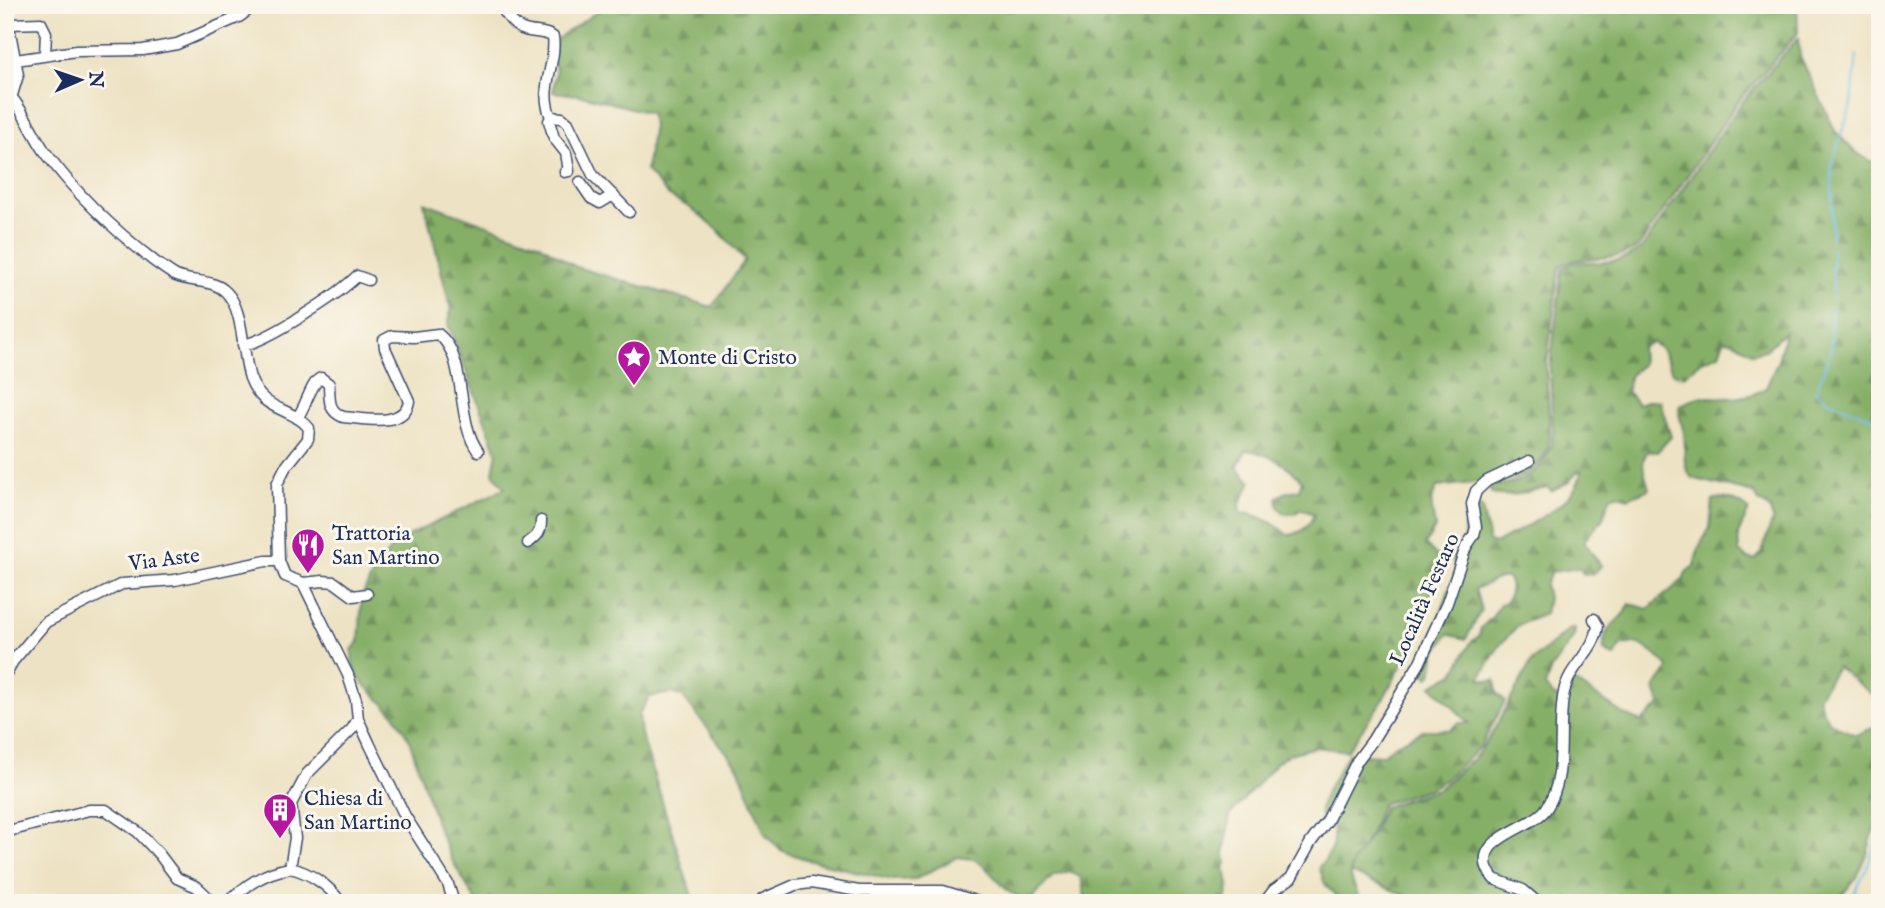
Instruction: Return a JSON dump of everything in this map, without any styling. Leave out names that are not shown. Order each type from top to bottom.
[{"type":"street","points":[[16,60],[88,50],[143,50],[177,44],[239,17],[255,5]]},
{"type":"street","points":[[500,5],[520,28],[552,36],[555,50],[547,83],[547,107],[554,138],[566,153],[569,171],[565,172]]},
{"type":"street","points":[[5,6],[18,75],[5,118]]},
{"type":"street","points":[[9,24],[41,23],[46,33],[45,55]]},
{"type":"street","points":[[9,98],[60,171],[114,227],[176,275],[211,283],[228,293],[237,314],[255,388],[267,403],[297,418],[309,428],[308,439],[276,484],[279,561],[285,576],[303,583],[323,580],[334,582],[353,596],[367,594]]},
{"type":"street","points":[[551,117],[562,118],[568,123],[587,165],[629,212]]},
{"type":"street","points":[[580,182],[591,198],[600,203],[613,195]]},
{"type":"street","points":[[243,345],[324,303],[357,276],[368,280]]},
{"type":"street","points":[[297,418],[307,403],[314,383],[321,378],[329,384],[329,402],[338,414],[344,417],[389,420],[396,417],[407,409],[409,401],[385,348],[384,340],[392,336],[414,337],[435,333],[443,338],[453,358],[461,383],[463,416],[478,451]]},
{"type":"street","name":"Località Festaro","points":[[1264,903],[1291,877],[1311,842],[1327,821],[1357,761],[1424,653],[1447,603],[1466,547],[1474,535],[1476,527],[1472,504],[1476,491],[1487,481],[1529,461]]},
{"type":"street","points":[[528,543],[538,536],[541,521]]},
{"type":"street","name":"Via Aste","points":[[5,675],[46,622],[122,584],[176,580],[266,561],[279,561]]},
{"type":"street","points":[[303,583],[348,675],[356,700],[358,719],[405,816],[447,884],[454,903]]},
{"type":"street","points":[[1538,903],[1521,888],[1494,878],[1487,866],[1487,857],[1498,838],[1536,820],[1549,805],[1559,771],[1564,690],[1575,666],[1595,641],[1598,626],[1594,620]]},
{"type":"street","points":[[289,868],[295,838],[291,804],[307,774],[352,729],[358,719]]},
{"type":"street","points":[[5,832],[89,810],[106,810],[138,832],[177,878],[197,887],[214,903]]},
{"type":"street","points":[[226,903],[255,879],[270,871],[289,868],[314,878],[331,890],[341,903]]},
{"type":"street","points":[[760,903],[763,899],[804,883],[822,883],[859,891],[943,891],[981,903]]},
{"type":"green space","points":[[607,5],[1797,5],[1798,33],[1740,99],[1639,246],[1617,256],[1573,261],[1559,268],[1546,369],[1550,429],[1549,445],[1544,456],[1538,465],[1518,478],[1437,487],[1431,501],[1435,528],[1425,545],[1444,562],[1405,659],[1382,701],[1347,751],[1315,747],[1289,754],[1276,763],[1230,815],[1224,854],[1224,869],[1229,883],[1226,903],[1089,903],[1081,878],[1070,871],[1053,876],[1032,898],[1024,899],[1009,892],[974,859],[957,857],[916,879],[893,880],[808,860],[780,850],[765,834],[738,767],[683,697],[672,693],[649,697],[639,714],[641,734],[694,903],[477,903],[453,862],[438,829],[409,739],[394,714],[357,677],[352,662],[352,650],[359,642],[362,596],[375,570],[396,542],[505,488],[493,473],[497,452],[448,324],[451,310],[424,202],[540,244],[576,267],[712,307],[745,260],[717,229],[689,207],[669,196],[646,171],[653,125],[650,113],[585,96],[553,92],[556,69],[551,57],[557,39]],"holes":[[[1246,450],[1277,460],[1302,481],[1299,490],[1277,497],[1278,507],[1285,514],[1295,514],[1301,509],[1314,514],[1301,531],[1287,535],[1266,520],[1241,514],[1240,504],[1251,482],[1237,467]]]},
{"type":"green space","points":[[1798,38],[1800,56],[1835,131],[1854,151],[1870,161],[1880,163],[1880,701],[1837,667],[1818,697],[1827,718],[1840,728],[1856,735],[1880,725],[1880,811],[1857,877],[1835,903],[1424,903],[1350,873],[1362,903],[1342,903],[1325,884],[1319,867],[1333,843],[1332,826],[1325,822],[1321,815],[1321,803],[1349,753],[1382,755],[1398,743],[1425,730],[1450,730],[1458,723],[1469,723],[1432,686],[1454,674],[1471,642],[1479,636],[1481,628],[1500,604],[1506,602],[1511,590],[1507,577],[1498,578],[1475,589],[1481,610],[1466,639],[1448,634],[1436,652],[1432,674],[1428,677],[1420,670],[1457,567],[1452,560],[1464,537],[1465,515],[1469,507],[1482,508],[1489,542],[1495,544],[1547,514],[1571,494],[1578,482],[1581,470],[1569,482],[1551,491],[1548,487],[1514,495],[1500,495],[1492,494],[1488,484],[1519,481],[1540,467],[1552,445],[1550,369],[1562,269],[1577,262],[1615,261],[1642,248],[1743,101]],"holes":[[[1785,332],[1778,361],[1766,388],[1752,395],[1733,398],[1699,397],[1680,405],[1685,462],[1692,478],[1754,493],[1759,501],[1769,508],[1773,518],[1761,554],[1755,560],[1747,558],[1739,552],[1738,534],[1749,510],[1732,500],[1713,500],[1710,528],[1699,547],[1694,566],[1686,572],[1684,579],[1648,609],[1630,604],[1609,630],[1604,651],[1615,657],[1620,646],[1641,645],[1653,652],[1669,668],[1654,689],[1661,704],[1641,722],[1623,714],[1571,679],[1569,696],[1564,701],[1551,694],[1545,686],[1551,669],[1574,636],[1575,629],[1568,630],[1532,661],[1490,737],[1477,755],[1440,788],[1384,807],[1360,852],[1382,804],[1428,789],[1445,780],[1481,746],[1505,701],[1497,693],[1495,680],[1480,678],[1499,646],[1518,625],[1545,614],[1548,598],[1545,585],[1551,572],[1579,568],[1584,575],[1594,573],[1601,566],[1584,541],[1602,520],[1611,496],[1628,498],[1649,489],[1644,469],[1645,456],[1648,451],[1657,452],[1671,437],[1660,401],[1638,404],[1627,391],[1629,376],[1642,364],[1641,347],[1652,342],[1661,349],[1673,373],[1684,376],[1702,361],[1719,354],[1724,340],[1732,341],[1753,353],[1765,350]]]},
{"type":"green space","points":[[921,895],[952,903],[852,902],[854,898]]},
{"type":"waterway","points":[[1832,240],[1832,163],[1852,102],[1857,55]]},
{"type":"waterway","points":[[1832,248],[1833,299]]},
{"type":"waterway","points":[[1832,307],[1831,350],[1816,392],[1828,400],[1880,421]]},
{"type":"waterway","points":[[1849,903],[1865,872],[1880,832]]},
{"type":"place","name":"Monte di Cristo","points":[[634,387]]},
{"type":"place","name":"Trattoria San Martino","points":[[308,575]]},
{"type":"place","name":"Chiesa di San Martino","points":[[280,840]]}]
